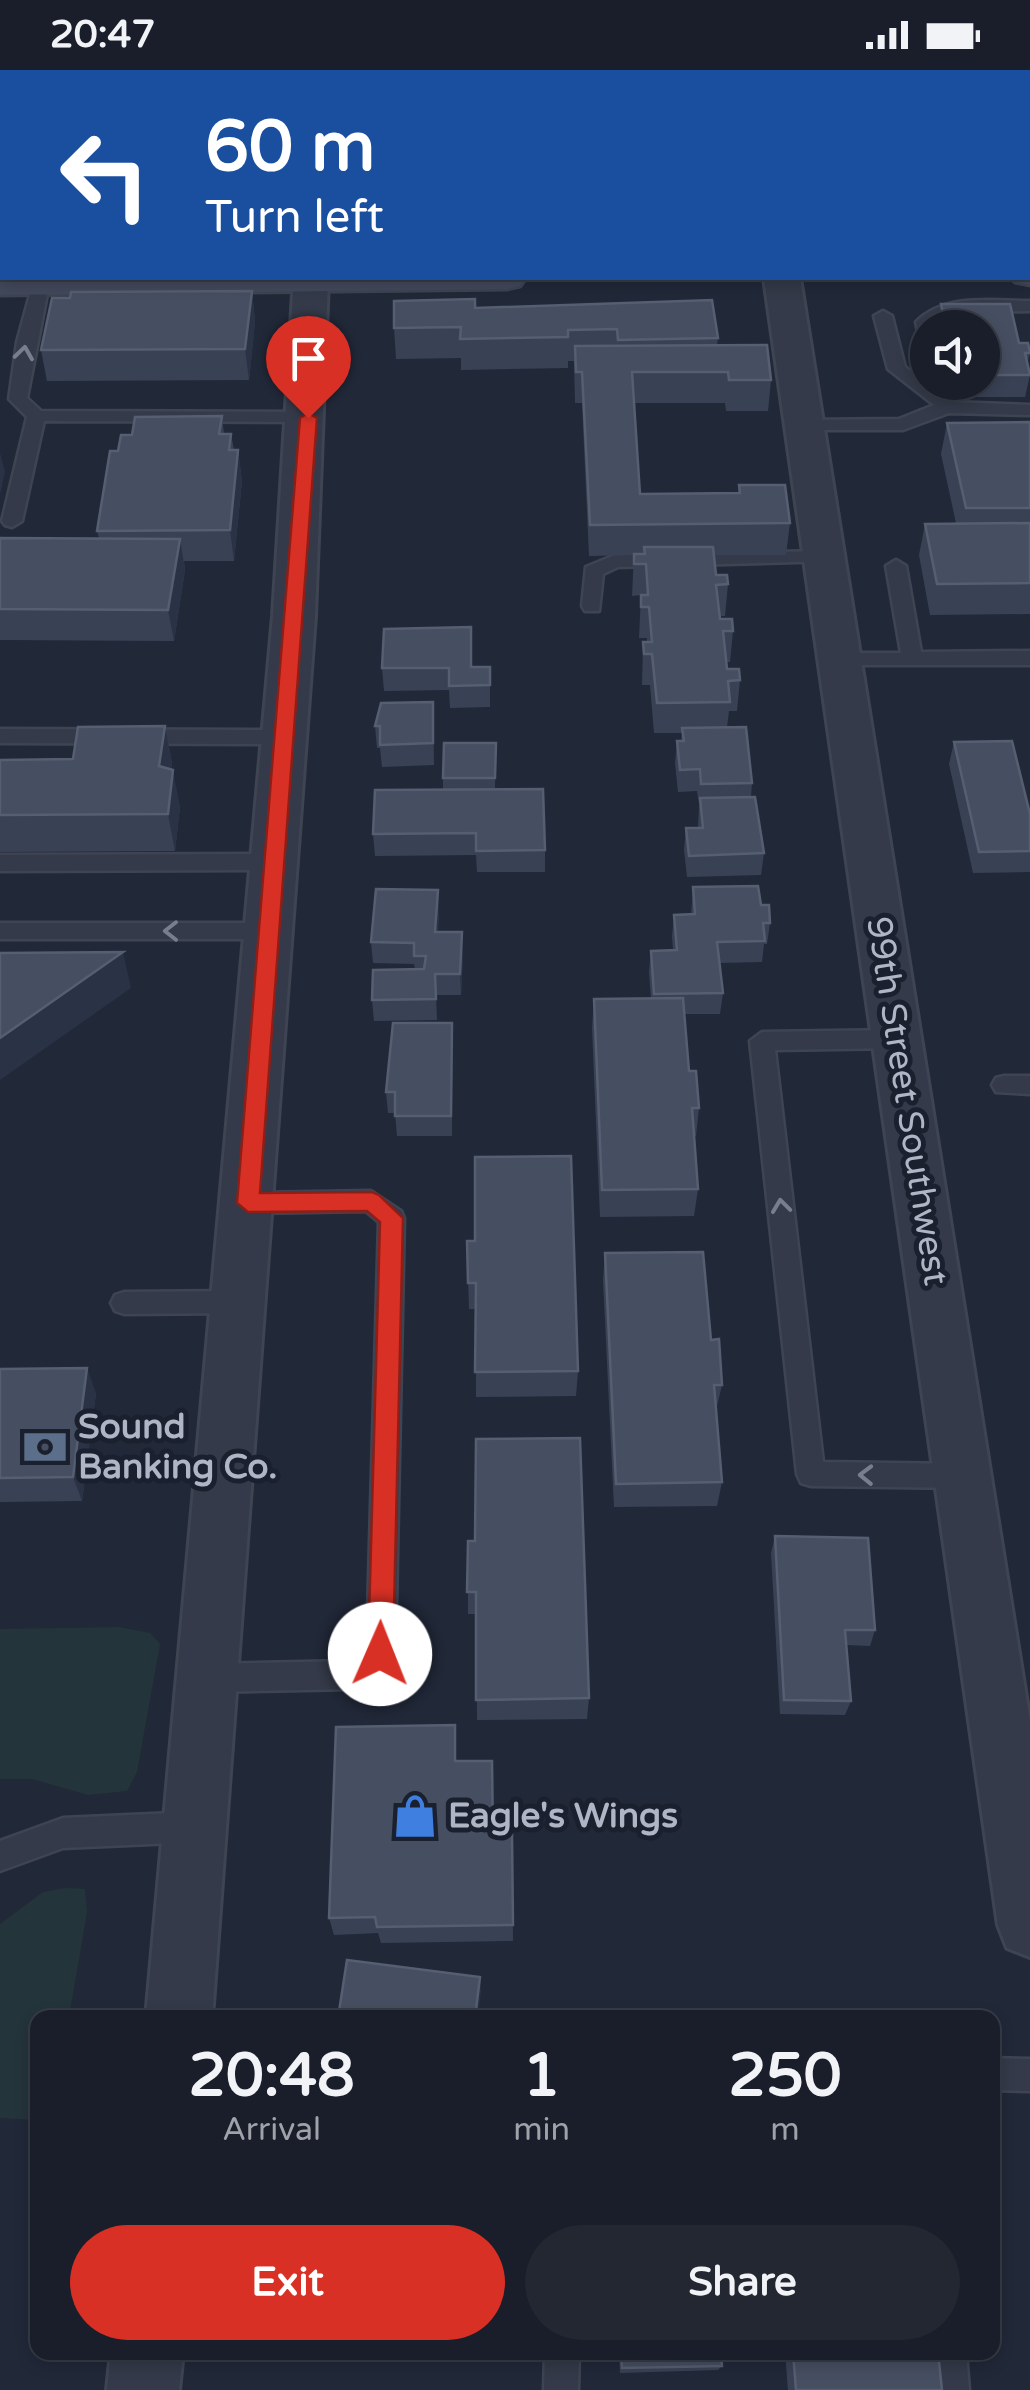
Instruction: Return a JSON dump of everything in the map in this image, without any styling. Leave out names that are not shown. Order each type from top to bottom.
[{"type":"street","points":[[0,284],[310,280],[308,418],[284,737],[210,1678],[179,2010]]},
{"type":"street","name":"99th Street Southwest","points":[[782,280],[964,1476],[1013,1688],[1030,1925]]},
{"type":"street","points":[[143,2390],[146,2360]]},
{"type":"lane","points":[[40,284],[18,399],[36,416],[308,418]]},
{"type":"lane","points":[[942,310],[1030,306]]},
{"type":"lane","points":[[882,316],[898,369],[943,406]]},
{"type":"lane","points":[[942,400],[943,406]]},
{"type":"lane","points":[[807,426],[903,424],[913,415],[943,406],[1030,410]]},
{"type":"lane","points":[[12,521],[36,416]]},
{"type":"lane","points":[[592,606],[593,572],[616,561],[826,558]]},
{"type":"lane","points":[[896,566],[912,660]]},
{"type":"lane","points":[[842,660],[1030,658]]},
{"type":"lane","points":[[0,736],[284,737]]},
{"type":"lane","points":[[0,864],[274,862]]},
{"type":"lane","points":[[0,931],[269,932]]},
{"type":"lane","points":[[898,1038],[762,1041],[811,1474],[964,1476]]},
{"type":"lane","points":[[1004,1085],[1030,1085]]},
{"type":"lane","points":[[210,1678],[354,1676],[380,1654],[392,1218],[372,1201],[248,1203]]},
{"type":"lane","points":[[124,1304],[241,1302]]},
{"type":"lane","points":[[0,1856],[63,1834],[197,1826]]},
{"type":"lane","points":[[1000,2074],[1030,2075]]},
{"type":"lane","points":[[561,2390],[562,2360]]},
{"type":"lane","points":[[950,2360],[952,2390]]},
{"type":"shaded area","points":[[119,1627],[150,1633],[160,1644],[137,1772],[127,1791],[88,1795],[32,1779],[0,1779],[0,1629]]},
{"type":"shaded area","points":[[85,1889],[87,1912],[70,2010],[30,2010],[30,2120],[0,2118],[0,1924],[43,1892]]},
{"type":"building","points":[[252,291],[245,349],[41,350],[52,298],[70,298],[71,292]]},
{"type":"building","points":[[475,299],[475,308],[712,300],[718,338],[618,340],[617,329],[568,330],[568,337],[460,339],[461,327],[394,328],[394,301]]},
{"type":"building","points":[[941,304],[1010,304],[1019,343],[1028,343],[1030,353],[1025,353],[1030,375],[1000,375],[1000,310],[942,310]]},
{"type":"building","points":[[767,345],[771,380],[729,380],[728,372],[632,372],[640,494],[740,493],[739,485],[785,485],[790,523],[590,525],[582,372],[576,372],[575,346]]},
{"type":"building","points":[[222,416],[219,434],[231,434],[229,450],[238,450],[230,530],[97,531],[110,451],[118,451],[121,435],[132,435],[135,417]]},
{"type":"building","points":[[1030,422],[1030,508],[966,508],[947,423]]},
{"type":"building","points":[[1030,523],[1030,583],[937,584],[925,524]]},
{"type":"building","points":[[0,538],[180,539],[168,610],[0,609]]},
{"type":"building","points":[[644,547],[713,547],[716,575],[727,575],[728,584],[716,585],[720,619],[732,619],[733,631],[723,631],[727,669],[739,669],[740,680],[728,681],[730,702],[657,703],[652,654],[644,654],[643,642],[652,642],[649,607],[641,607],[641,595],[648,595],[646,564],[634,564],[634,554],[645,554]]},
{"type":"building","points":[[471,627],[471,667],[490,667],[490,685],[449,686],[449,668],[382,668],[384,629]]},
{"type":"building","points":[[433,702],[433,743],[380,745],[380,726],[375,726],[381,703]]},
{"type":"building","points":[[165,726],[159,766],[173,770],[168,814],[0,815],[0,760],[73,759],[78,727]]},
{"type":"building","points":[[746,727],[752,783],[701,784],[700,769],[680,770],[677,741],[684,741],[682,728]]},
{"type":"building","points":[[1012,741],[1030,814],[1030,851],[979,852],[954,742]]},
{"type":"building","points":[[444,743],[496,743],[495,778],[443,778]]},
{"type":"building","points":[[543,789],[545,850],[476,851],[476,833],[373,834],[375,790]]},
{"type":"building","points":[[755,797],[764,853],[689,856],[686,828],[703,828],[700,798]]},
{"type":"building","points":[[758,886],[761,905],[769,905],[770,923],[763,923],[765,941],[717,942],[723,993],[654,994],[651,951],[677,950],[674,915],[695,914],[693,887]]},
{"type":"building","points":[[376,889],[438,890],[435,932],[462,932],[460,974],[435,974],[436,999],[372,1000],[373,970],[424,969],[426,956],[414,956],[414,943],[371,942]]},
{"type":"building","points":[[123,952],[0,1038],[0,953]]},
{"type":"building","points":[[683,998],[689,1071],[696,1071],[699,1108],[692,1108],[698,1189],[602,1190],[594,999]]},
{"type":"building","points":[[393,1023],[452,1023],[451,1116],[395,1116],[395,1092],[386,1092]]},
{"type":"building","points":[[571,1156],[578,1371],[475,1372],[476,1283],[468,1283],[467,1241],[475,1241],[475,1157]]},
{"type":"building","points":[[703,1252],[711,1340],[719,1339],[722,1385],[714,1385],[722,1482],[616,1484],[605,1253]]},
{"type":"building","name":"Sound Banking Co.","points":[[87,1368],[73,1477],[0,1478],[0,1369]]},
{"type":"building","points":[[580,1438],[589,1698],[476,1700],[476,1592],[467,1592],[468,1541],[475,1541],[476,1439]]},
{"type":"building","points":[[775,1536],[868,1538],[875,1630],[845,1630],[851,1701],[784,1700]]},
{"type":"building","name":"Eagle's Wings","points":[[455,1725],[455,1761],[492,1761],[493,1835],[512,1834],[513,1925],[377,1927],[375,1917],[329,1918],[336,1727]]},
{"type":"building","points":[[347,1960],[480,1977],[476,2010],[339,2010]]},
{"type":"building","points":[[622,2360],[722,2360],[722,2366],[622,2368]]},
{"type":"building","points":[[794,2360],[939,2360],[942,2390],[796,2390]]},
{"type":"place","name":"Sound Banking Co.","points":[[45,1447]]},
{"type":"place","name":"Eagle's Wings","points":[[415,1816]]},
{"type":"route","points":[[308,418],[248,1203],[372,1201],[392,1218],[380,1654]]}]
